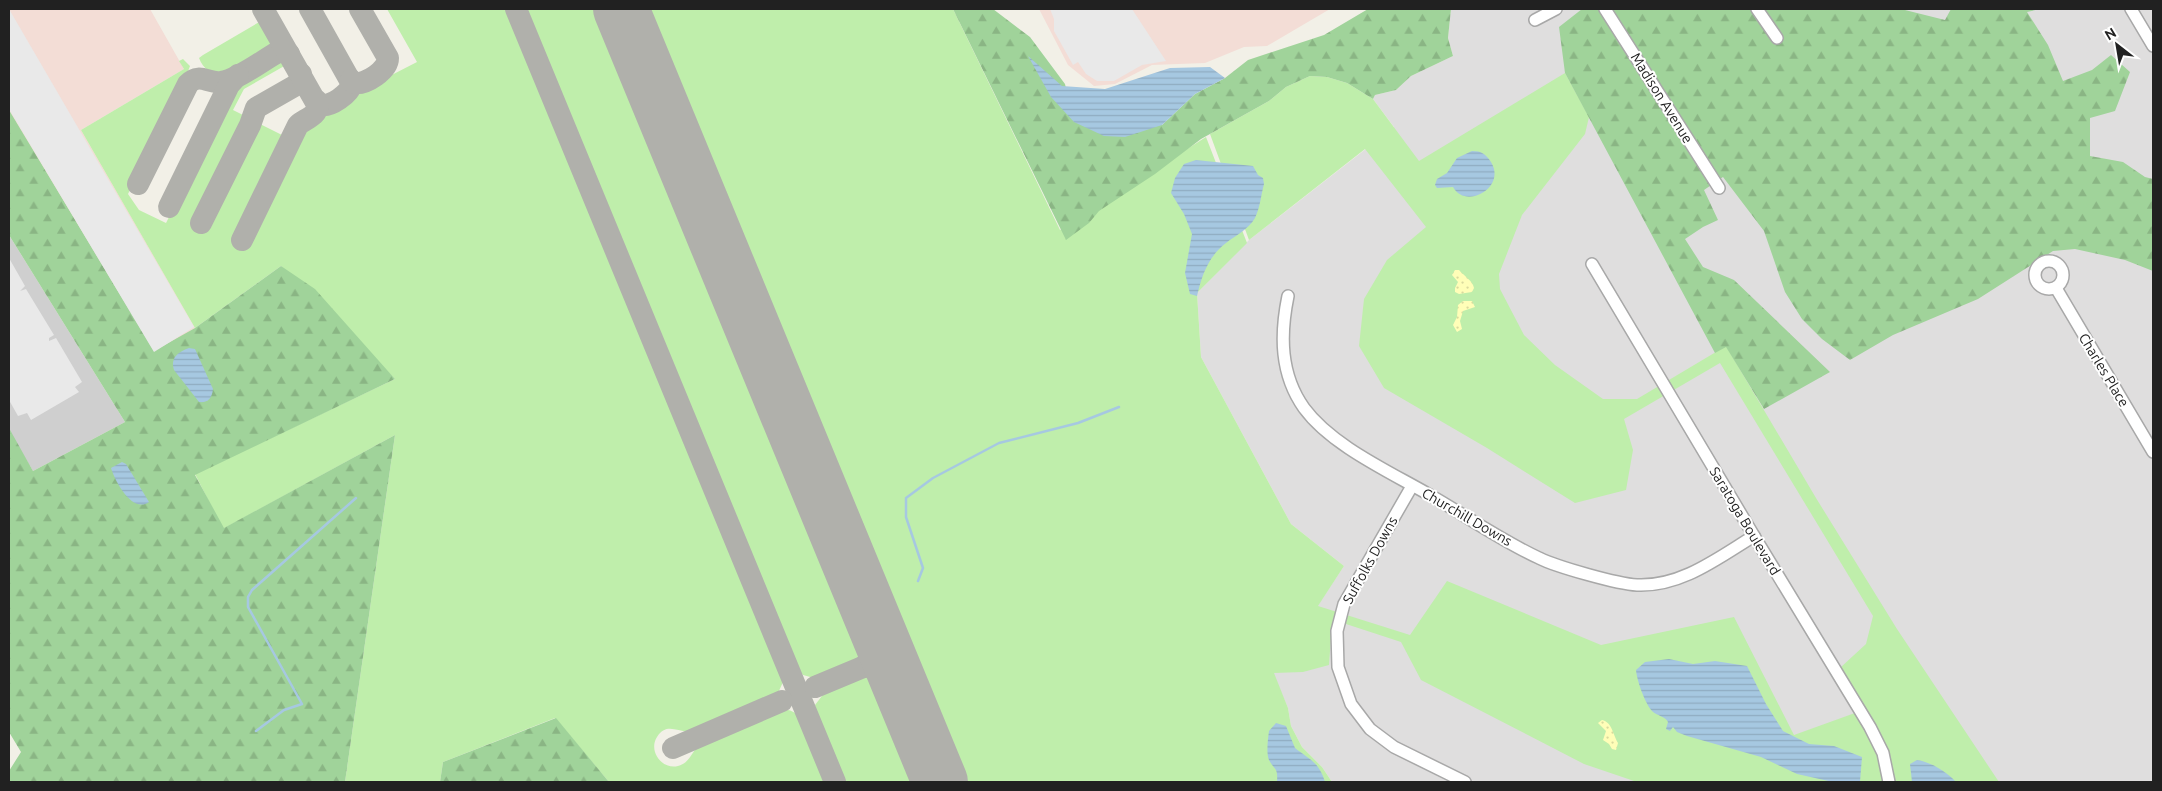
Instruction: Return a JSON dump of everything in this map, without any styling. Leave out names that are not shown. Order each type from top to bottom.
[{"type":"street","points":[[1535,20],[1556,9]]},
{"type":"street","name":"Madison Avenue","points":[[1605,9],[1719,188]]},
{"type":"street","points":[[1757,9],[1777,38]]},
{"type":"street","points":[[2131,9],[2153,46]]},
{"type":"street","name":"Saratoga Boulevard","points":[[1592,264],[1878,741],[1886,765],[1889,782]]},
{"type":"street","name":"Charles Place","points":[[2056,288],[2153,452]]},
{"type":"street","name":"Churchill Downs","points":[[1288,296],[1282,336],[1283,356],[1293,388],[1305,409],[1327,432],[1338,441],[1412,486],[1541,559],[1636,585],[1666,583],[1688,575],[1754,536]]},
{"type":"street","name":"Suffolks Downs","points":[[1412,486],[1344,604],[1337,631],[1338,667],[1351,704],[1370,729],[1394,746],[1465,782]]},
{"type":"shaded area","points":[[9,9],[150,9],[184,69],[81,130],[195,328],[154,352],[9,110]]},
{"type":"shaded area","points":[[9,9],[194,327],[154,352],[9,109]]},
{"type":"shaded area","points":[[1039,9],[1330,9],[1267,46],[1244,47],[1205,63],[1152,65],[1115,84],[1094,86],[1068,65]]},
{"type":"shaded area","points":[[1050,9],[1132,9],[1166,61],[1142,65],[1114,81],[1097,81],[1086,74],[1078,62],[1073,65],[1054,31],[1054,19]]},
{"type":"shaded area","points":[[1451,9],[2153,9],[2153,782],[1332,782],[1322,767],[1302,747],[1291,726],[1288,708],[1273,673],[1344,566],[1291,524],[1201,357],[1197,293],[1249,240],[1394,127],[1373,99],[1375,95],[1396,90],[1411,76],[1453,56],[1448,38]]},
{"type":"shaded area","points":[[9,235],[125,422],[33,471],[9,431]]},
{"type":"shaded area","points":[[9,258],[25,286],[20,291],[26,289],[54,335],[49,338],[49,341],[56,338],[82,382],[75,387],[79,392],[31,420],[27,413],[18,416],[9,400]]},
{"type":"green space","points":[[387,9],[508,9],[781,669],[783,682],[778,693],[695,730],[665,730],[657,737],[654,748],[655,753],[667,765],[682,765],[696,748],[705,742],[759,719],[788,710],[796,714],[802,721],[827,782],[609,782],[555,718],[443,762],[440,782],[345,782],[395,435],[223,529],[195,474],[395,379],[281,266],[195,328],[81,130],[184,69],[179,61],[183,59],[190,66],[128,194],[139,210],[166,223],[235,87],[245,79],[283,60],[286,65],[244,89],[233,110],[249,118],[198,222],[205,225],[256,122],[288,138],[237,241],[245,245],[301,132],[378,82],[417,62]]},
{"type":"green space","points":[[524,9],[607,9],[868,641],[868,648],[861,659],[814,678],[803,675],[797,669]]},
{"type":"green space","points":[[633,9],[953,9],[1060,230],[1206,137],[1247,243],[1197,293],[1201,357],[1291,524],[1344,566],[1318,606],[1410,635],[1447,581],[1601,645],[1734,617],[1794,735],[1866,709],[1841,667],[1866,644],[1873,616],[1720,363],[1624,419],[1633,450],[1626,490],[1575,503],[1487,448],[1384,388],[1359,346],[1364,299],[1387,260],[1426,227],[1365,149],[1249,240],[1210,134],[1269,101],[1286,87],[1310,76],[1327,77],[1347,83],[1373,99],[1419,161],[1565,73],[1589,117],[1585,134],[1522,215],[1499,274],[1500,289],[1524,335],[1555,365],[1603,399],[1637,399],[1726,346],[1816,498],[1897,629],[1999,782],[1637,782],[1584,764],[1421,680],[1401,642],[1346,624],[1332,624],[1329,665],[1303,672],[1274,673],[1288,708],[1291,726],[1302,747],[1322,767],[1332,782],[953,782]]},
{"type":"green space","points":[[953,9],[993,9],[1030,37],[1065,84],[1074,122],[1162,125],[1195,94],[1225,78],[1248,60],[1324,35],[1368,9],[1451,9],[1448,38],[1453,56],[1411,76],[1396,90],[1375,95],[1373,99],[1347,83],[1327,77],[1310,76],[1286,87],[1269,101],[1201,139],[1155,174],[1099,211],[1089,223],[1066,240]]},
{"type":"green space","points":[[1582,9],[1901,9],[1945,20],[1951,9],[2040,9],[2027,12],[2048,45],[2063,81],[2092,70],[2111,55],[2130,72],[2115,111],[2090,118],[2090,156],[2123,162],[2145,177],[2153,179],[2153,271],[2125,260],[2075,249],[2053,251],[1978,299],[1893,335],[1850,360],[1822,339],[1802,319],[1785,292],[1764,231],[1723,177],[1704,190],[1718,220],[1685,239],[1703,267],[1734,280],[1830,372],[1764,409],[1726,347],[1715,353],[1565,73],[1559,27]]},
{"type":"green space","points":[[261,21],[273,43],[271,48],[233,70],[213,73],[205,68],[199,58]]},
{"type":"green space","points":[[9,110],[154,351],[195,328],[281,266],[315,289],[395,379],[195,475],[224,528],[395,435],[345,782],[9,782],[9,771],[21,752],[9,732],[9,428],[33,471],[125,422],[9,235]]},
{"type":"green space","points":[[862,675],[870,675],[877,678],[888,688],[926,782],[844,782],[817,716],[815,705],[825,692]]},
{"type":"green space","points":[[556,718],[609,782],[440,782],[443,762]]},
{"type":"sand","points":[[1455,270],[1459,270],[1472,283],[1474,288],[1472,292],[1459,294],[1455,292],[1458,282],[1452,275]]},
{"type":"sand","points":[[1463,301],[1472,301],[1475,307],[1463,311],[1460,321],[1462,329],[1457,332],[1453,325],[1457,317],[1458,305]]},
{"type":"sand","points":[[1602,720],[1608,723],[1612,729],[1618,743],[1616,750],[1612,749],[1603,740],[1606,731],[1598,723]]},
{"type":"water","points":[[1028,56],[1062,86],[1105,89],[1170,68],[1210,67],[1225,78],[1195,94],[1162,125],[1125,137],[1104,136],[1074,122],[1051,97]]},
{"type":"water","points":[[1472,151],[1483,154],[1491,162],[1494,171],[1493,180],[1489,187],[1475,196],[1459,194],[1453,187],[1437,188],[1435,185],[1437,179],[1447,173],[1457,158]]},
{"type":"water","points":[[1196,160],[1253,166],[1258,175],[1263,178],[1264,184],[1255,218],[1245,229],[1220,248],[1210,260],[1197,296],[1190,294],[1185,273],[1192,234],[1184,214],[1171,193],[1175,178],[1184,164]]},
{"type":"water","points":[[189,348],[195,349],[213,389],[211,397],[205,402],[199,402],[174,370],[173,362],[176,356],[181,351]]},
{"type":"water","points":[[122,462],[126,464],[149,502],[143,505],[136,504],[120,488],[111,468]]},
{"type":"water","points":[[1669,659],[1693,664],[1715,661],[1747,666],[1766,704],[1783,731],[1809,744],[1834,746],[1862,757],[1860,782],[1833,782],[1797,774],[1761,757],[1687,736],[1677,732],[1673,727],[1670,731],[1666,729],[1667,720],[1652,711],[1647,703],[1636,670],[1645,662]]},
{"type":"water","points":[[1276,723],[1286,726],[1295,748],[1317,766],[1325,782],[1277,782],[1276,771],[1269,760],[1267,750],[1269,731]]},
{"type":"water","points":[[1917,760],[1938,768],[1956,782],[1912,782],[1910,764]]},
{"type":"waterway","points":[[918,581],[923,568],[906,517],[906,498],[933,478],[999,443],[1078,423],[1119,407]]},
{"type":"waterway","points":[[256,731],[284,710],[302,704],[248,607],[248,597],[252,590],[356,498]]},
{"type":"taxiway","points":[[242,240],[298,125],[313,115],[318,106],[263,9]]},
{"type":"taxiway","points":[[310,9],[352,84],[344,96],[330,104],[321,105],[317,101]]},
{"type":"taxiway","points":[[351,80],[354,83],[359,83],[376,76],[387,63],[388,58],[360,9]]},
{"type":"taxiway","points":[[516,9],[835,782]]},
{"type":"taxiway","points":[[138,184],[188,84],[196,79],[221,82],[235,78],[282,50],[289,54]]},
{"type":"taxiway","points":[[201,223],[250,125],[256,108],[298,84],[301,74]]},
{"type":"taxiway","points":[[169,207],[229,85],[238,75]]},
{"type":"taxiway","points":[[815,687],[863,667],[876,651],[878,641],[877,630]]},
{"type":"taxiway","points":[[863,667],[876,667],[887,672],[902,691]]},
{"type":"taxiway","points":[[673,748],[782,701]]},
{"type":"runway","points":[[621,9],[940,782]]}]
